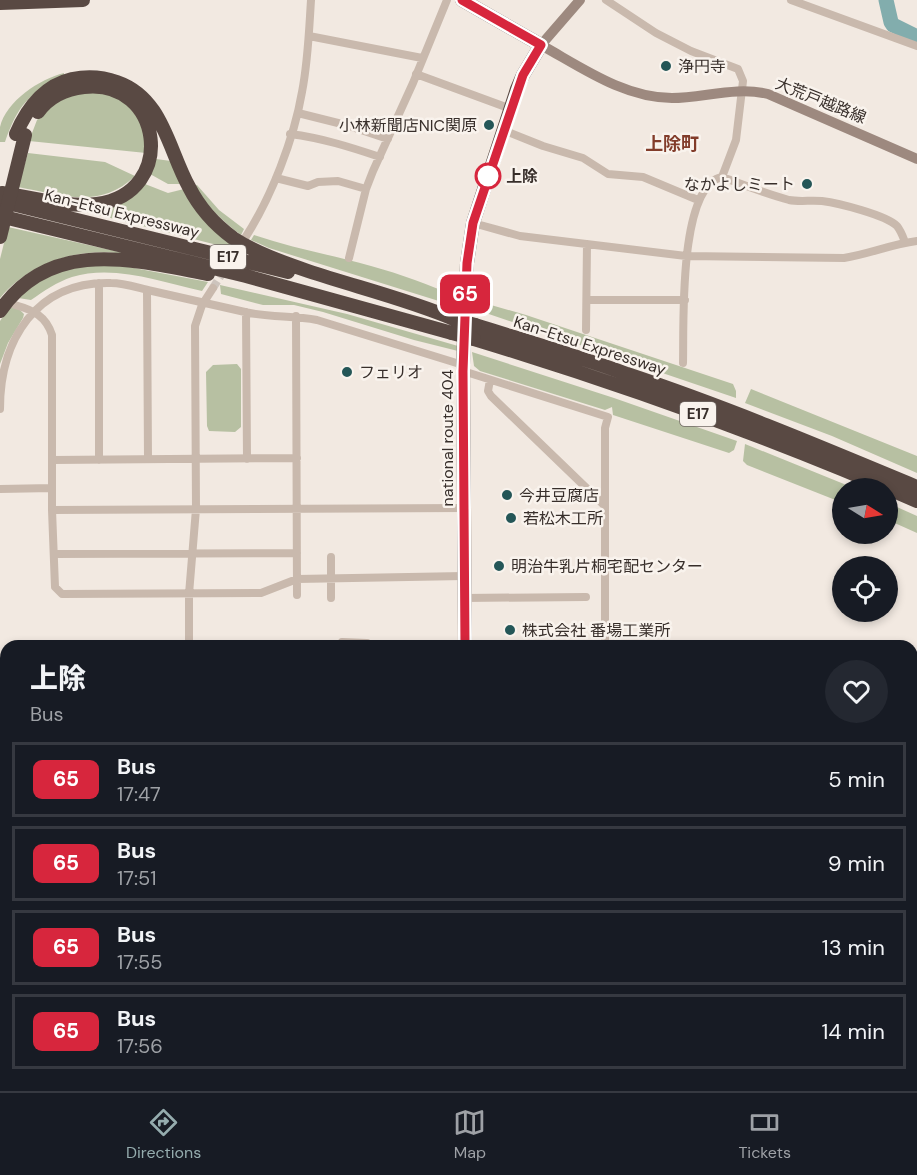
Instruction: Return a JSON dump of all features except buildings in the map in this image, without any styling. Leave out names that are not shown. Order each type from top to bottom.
[{"type":"highway","points":[[0,3],[83,0]]},
{"type":"highway","points":[[462,0],[541,45]]},
{"type":"highway","name":"national route 404","points":[[465,640],[463,368],[467,263],[473,223],[503,130],[523,75],[541,45]]},
{"type":"highway","points":[[0,237],[23,118],[34,102],[56,85],[73,79],[92,77],[123,84],[141,96],[154,110],[195,198],[213,221],[233,238],[282,262],[429,308],[453,326]]},
{"type":"highway","points":[[99,87],[123,95],[137,106],[147,122],[152,141],[150,159],[143,176],[132,189],[116,199],[98,204],[71,204],[0,197],[21,135],[40,109],[54,97],[71,89],[99,87]]},
{"type":"highway","name":"Kan-Etsu Expressway","points":[[0,197],[260,265],[453,326],[474,339],[691,411],[917,501]]},
{"type":"highway","name":"Kan-Etsu Expressway","points":[[0,216],[140,248],[397,316],[453,326],[475,325],[660,385],[797,437],[917,487]]},
{"type":"highway","points":[[0,311],[21,286],[43,272],[78,260],[103,258],[222,277],[397,316]]},
{"type":"main road","points":[[541,45],[580,0]]},
{"type":"main road","name":"大荒戸越路線","points":[[541,45],[607,81],[646,95],[670,98],[743,91],[760,92],[917,159]]},
{"type":"street","points":[[245,238],[276,178],[298,112],[305,75],[311,0]]},
{"type":"street","points":[[349,258],[366,189],[447,0]]},
{"type":"street","points":[[606,0],[656,33],[691,51],[738,69],[743,81],[743,91],[735,148],[723,177]]},
{"type":"street","points":[[791,0],[917,46]]},
{"type":"street","points":[[309,36],[422,58]]},
{"type":"street","points":[[416,75],[511,109]]},
{"type":"street","points":[[298,112],[346,124],[388,139]]},
{"type":"street","points":[[503,130],[543,146],[583,158],[608,174],[643,177],[698,200]]},
{"type":"street","points":[[290,134],[339,143],[380,157]]},
{"type":"street","points":[[683,363],[686,256],[698,200],[713,180],[723,177],[792,201],[836,204],[887,220],[901,230],[905,242]]},
{"type":"street","points":[[276,178],[308,186],[318,182],[338,180],[366,189]]},
{"type":"street","points":[[473,223],[519,236],[686,256],[844,258],[917,241]]},
{"type":"street","points":[[586,330],[587,244]]},
{"type":"street","points":[[0,409],[1,382],[7,356],[25,321],[33,311],[65,290],[114,283],[246,312],[271,316],[296,316],[338,326],[463,368],[490,380],[608,417],[605,428],[605,640]]},
{"type":"street","points":[[99,284],[99,460]]},
{"type":"street","points":[[189,640],[189,594],[196,509],[195,326],[204,302],[213,288]]},
{"type":"street","points":[[147,290],[148,459]]},
{"type":"street","points":[[587,300],[685,300]]},
{"type":"street","points":[[15,305],[33,311],[45,319],[52,335],[52,510],[55,587],[62,594],[261,593],[297,579],[464,576]]},
{"type":"street","points":[[246,312],[247,459]]},
{"type":"street","points":[[296,316],[297,595]]},
{"type":"street","points":[[490,380],[488,391],[491,396],[604,505]]},
{"type":"street","points":[[52,460],[297,458]]},
{"type":"street","points":[[0,489],[52,488]]},
{"type":"street","points":[[52,510],[464,508]]},
{"type":"street","points":[[54,554],[297,553]]},
{"type":"street","points":[[331,557],[331,598]]},
{"type":"street","points":[[464,598],[586,597]]},
{"type":"green space","points":[[64,73],[64,76],[41,89],[26,102],[15,119],[5,142],[0,142],[0,127],[9,108],[25,92],[45,80]]},
{"type":"green space","points":[[104,92],[126,103],[142,123],[146,153],[29,141],[37,120],[50,106],[75,93]]},
{"type":"green space","points":[[28,153],[105,162],[135,176],[122,187],[94,197],[65,196],[18,187]]},
{"type":"green space","points":[[156,159],[171,161],[180,184],[168,184],[150,174]]},
{"type":"green space","points":[[145,184],[168,193],[184,189],[236,244],[233,249],[75,209]]},
{"type":"green space","points":[[197,185],[219,210],[244,229],[241,235],[210,207],[194,186]]},
{"type":"green space","points":[[8,227],[124,254],[90,253],[56,260],[26,275],[0,298],[0,259]]},
{"type":"green space","points":[[254,235],[404,276],[458,297],[458,307],[269,248],[251,240]]},
{"type":"green space","points":[[113,264],[208,282],[202,291],[154,279],[104,272],[61,281],[31,300],[18,298],[40,280],[67,268]]},
{"type":"green space","points":[[220,285],[347,314],[458,346],[458,351],[294,305],[263,305],[221,294]]},
{"type":"green space","points":[[484,303],[733,384],[736,398],[477,310]]},
{"type":"green space","points":[[10,306],[18,308],[24,314],[8,343],[0,364],[0,321]]},
{"type":"green space","points":[[472,352],[737,441],[734,450],[729,453],[613,415],[612,407],[605,410],[480,371],[474,366]]},
{"type":"green space","points":[[237,364],[241,369],[241,427],[235,432],[209,431],[206,372],[213,365]]},
{"type":"green space","points":[[751,389],[917,456],[917,473],[832,436],[745,403]]},
{"type":"green space","points":[[745,444],[832,479],[832,499],[747,465],[743,461]]},
{"type":"green space","points":[[898,507],[917,516],[917,533],[898,524]]},
{"type":"waterway","points":[[886,0],[893,25],[917,37]]},
{"type":"tunnel","points":[[213,288],[225,269]]},
{"type":"bus line","name":"65","points":[[462,0],[525,38],[541,45],[523,75],[503,130],[473,223],[469,245],[463,371],[465,640]]},
{"type":"place","name":"浄円寺","points":[[666,66]]},
{"type":"place","name":"小林新聞店NIC関原","points":[[489,125]]},
{"type":"place","name":"上除","points":[[488,176]]},
{"type":"place","name":"なかよしミート","points":[[807,184]]},
{"type":"place","name":"フェリオ","points":[[347,372]]},
{"type":"place","name":"今井豆腐店","points":[[507,495]]},
{"type":"place","name":"若松木工所","points":[[511,518]]},
{"type":"place","name":"明治牛乳片桐宅配センター","points":[[499,566]]},
{"type":"place","name":"株式会社 番場工業所","points":[[510,630]]},
{"type":"district","name":"上除町","points":[[672,144]]}]
